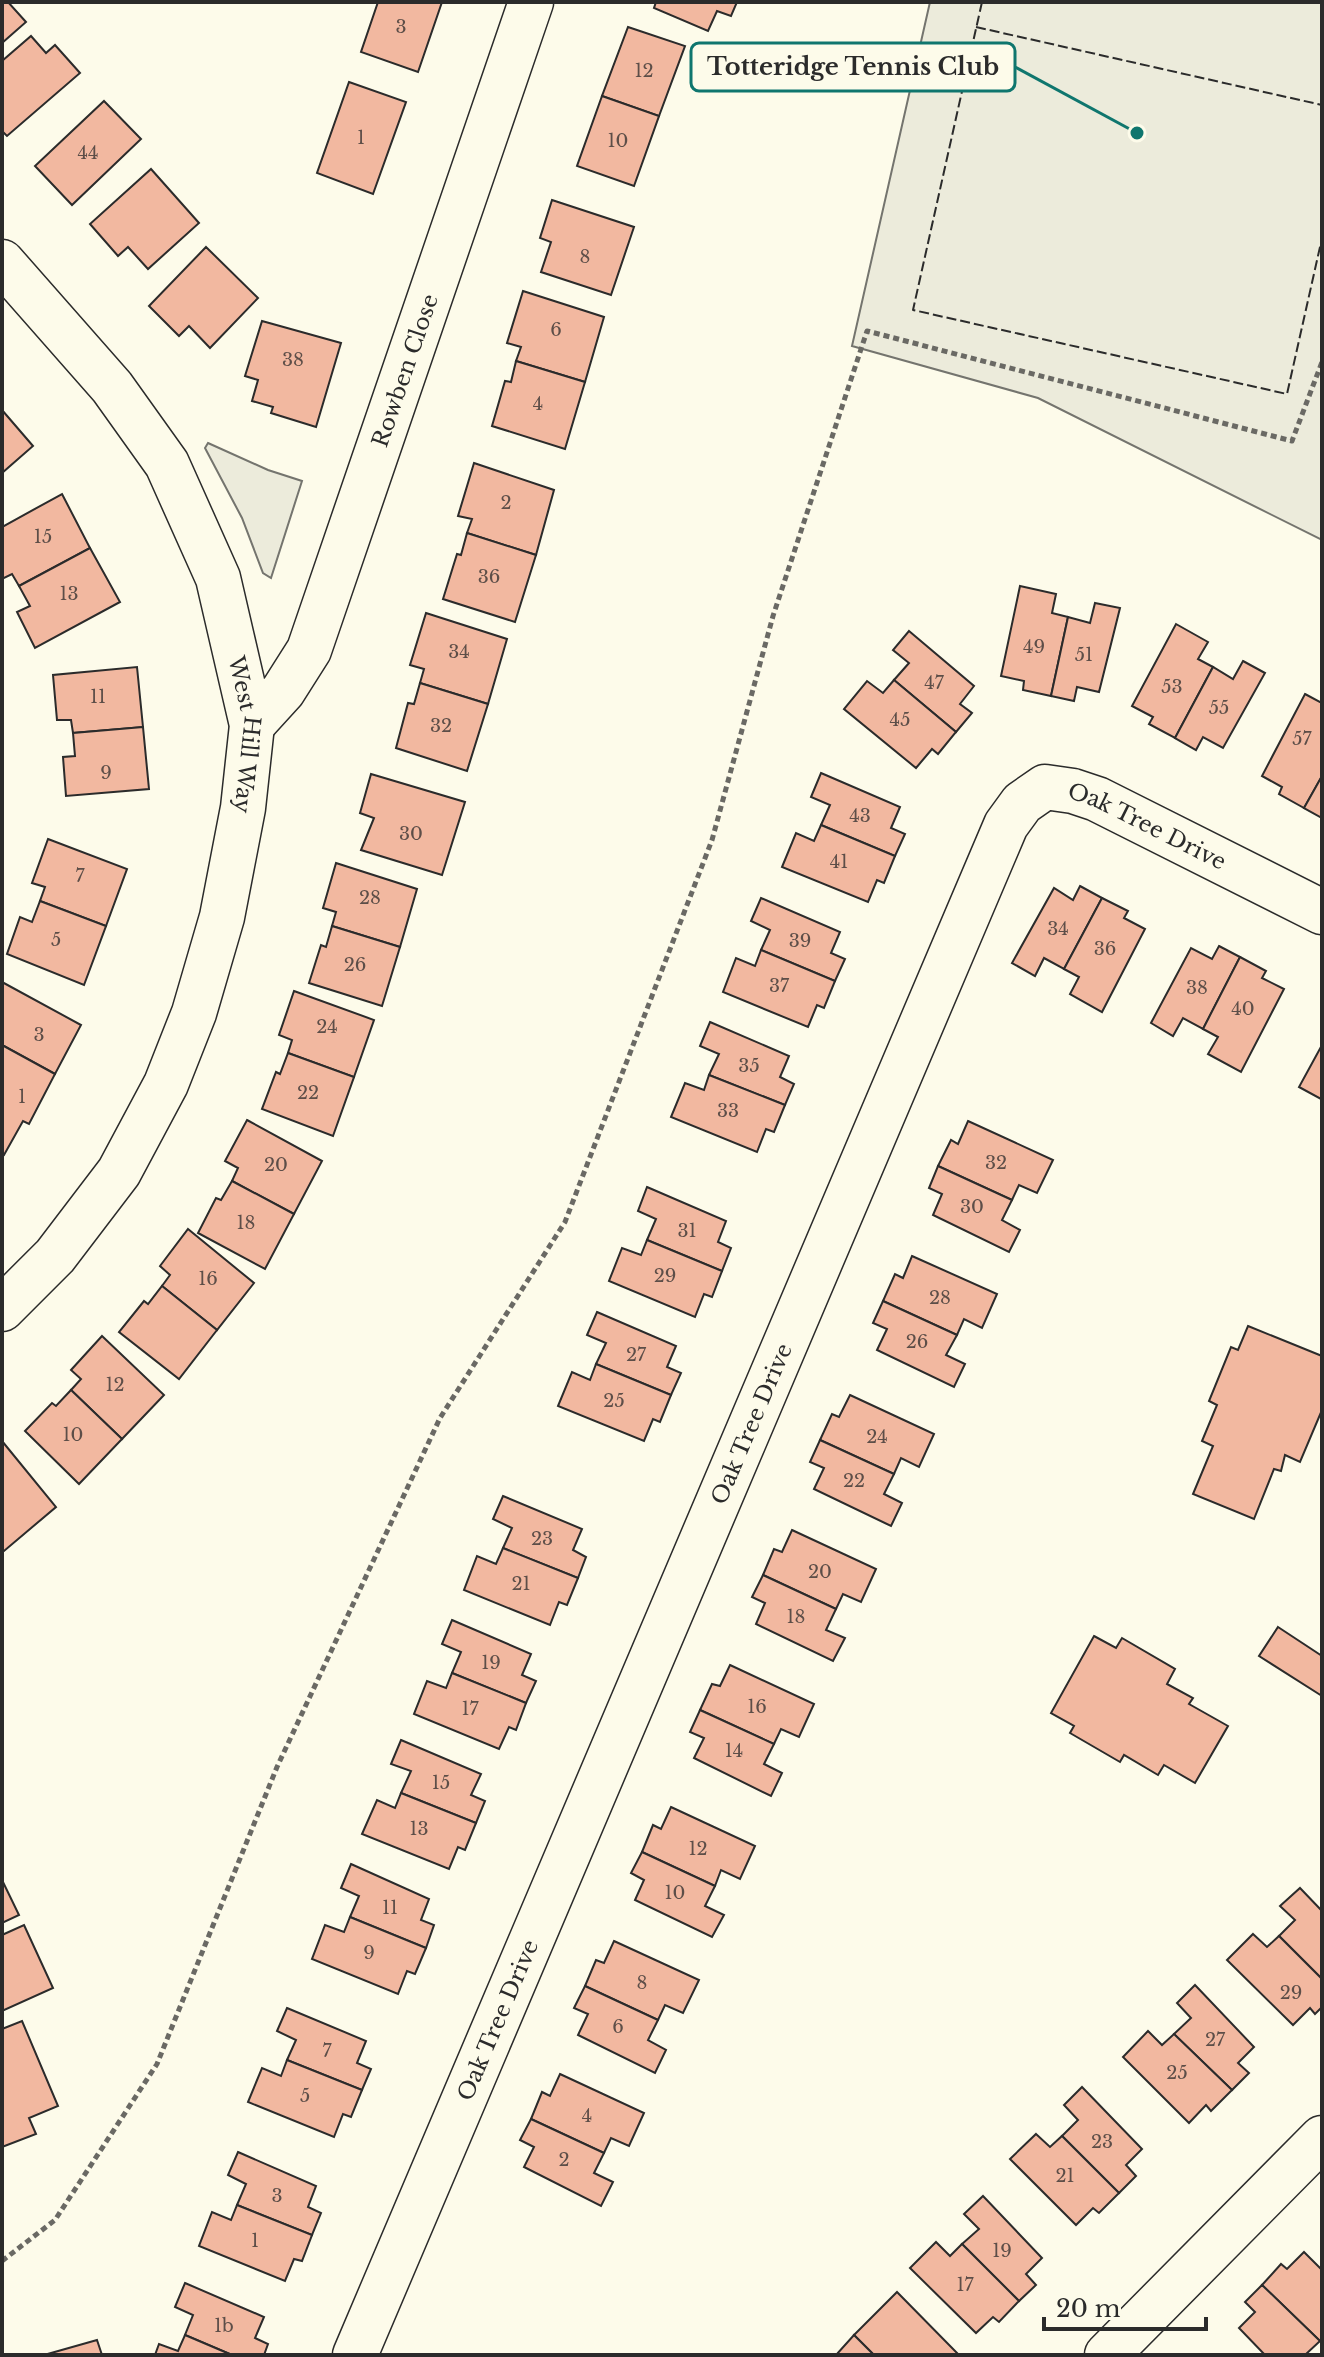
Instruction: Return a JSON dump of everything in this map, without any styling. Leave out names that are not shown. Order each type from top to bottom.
[{"type":"street","name":"Rowben Close","points":[[252,725],[283,691],[309,650],[531,2]]},
{"type":"street","name":"West Hill Way","points":[[2,262],[112,387],[167,464],[218,578],[252,725],[243,808],[222,917],[194,1013],[166,1084],[119,1172],[55,1256],[2,1309]]},
{"type":"street","name":"Oak Tree Drive","points":[[355,2355],[1006,825],[1022,803],[1045,787],[1073,791],[1097,799],[1322,912]]},
{"type":"street","points":[[1107,2355],[1322,2138]]},
{"type":"path","points":[[2,2261],[55,2220],[157,2064],[277,1767],[440,1418],[565,1222],[712,840],[773,616],[867,331],[1292,441],[1322,362]]},
{"type":"shaded area","points":[[930,2],[1322,2],[1322,540],[1038,398],[852,346]]},
{"type":"shaded area","points":[[208,443],[268,470],[302,481],[271,578],[263,573],[242,518],[205,448]]},
{"type":"building","points":[[2,2],[8,2],[26,22],[2,43]]},
{"type":"building","points":[[378,2],[442,2],[418,72],[361,52]]},
{"type":"building","points":[[656,2],[737,2],[731,16],[717,11],[708,31],[654,8]]},
{"type":"building","points":[[628,27],[685,46],[659,116],[602,96]]},
{"type":"building","points":[[31,36],[46,53],[55,45],[80,73],[7,136],[2,131],[2,61]]},
{"type":"building","points":[[349,82],[406,102],[373,194],[317,173]]},
{"type":"building","points":[[602,96],[659,116],[634,186],[577,166]]},
{"type":"building","points":[[104,101],[141,139],[72,205],[35,166]]},
{"type":"building","points":[[151,169],[199,223],[148,269],[128,247],[118,256],[90,224]]},
{"type":"building","points":[[552,200],[634,227],[611,295],[541,272],[551,242],[540,238]]},
{"type":"building","points":[[206,247],[258,298],[210,348],[189,326],[179,336],[149,306]]},
{"type":"building","points":[[523,291],[604,317],[585,382],[516,361],[521,347],[507,343]]},
{"type":"building","points":[[262,321],[341,343],[316,427],[271,413],[273,407],[252,401],[258,380],[245,376]]},
{"type":"building","points":[[516,361],[585,382],[565,449],[492,426],[505,381],[511,382]]},
{"type":"building","points":[[2,410],[33,446],[2,473]]},
{"type":"building","points":[[474,463],[554,490],[536,555],[467,533],[472,519],[458,516]]},
{"type":"building","points":[[62,494],[90,548],[19,586],[12,574],[2,579],[2,527]]},
{"type":"building","points":[[467,533],[536,555],[515,622],[443,599]]},
{"type":"building","points":[[90,548],[120,602],[35,648],[17,612],[30,606],[19,586]]},
{"type":"building","points":[[1020,586],[1056,594],[1052,613],[1068,617],[1051,696],[1023,690],[1024,681],[1001,676]]},
{"type":"building","points":[[1095,603],[1120,608],[1099,692],[1077,687],[1074,701],[1051,696],[1068,617],[1090,623]]},
{"type":"building","points":[[426,613],[507,639],[488,704],[420,683],[424,669],[410,665]]},
{"type":"building","points":[[1176,624],[1208,642],[1198,659],[1213,667],[1175,738],[1149,724],[1153,717],[1132,706]]},
{"type":"building","points":[[909,631],[974,686],[960,704],[972,713],[956,732],[894,680],[909,663],[893,650]]},
{"type":"building","points":[[1243,661],[1265,673],[1223,748],[1203,737],[1196,750],[1175,738],[1213,667],[1233,679]]},
{"type":"building","points":[[137,667],[143,727],[73,733],[71,720],[57,720],[53,675]]},
{"type":"building","points":[[894,680],[956,732],[938,754],[932,749],[916,768],[844,709],[867,681],[883,693]]},
{"type":"building","points":[[420,683],[488,704],[467,771],[396,748],[408,703],[414,704]]},
{"type":"building","points":[[1305,694],[1322,703],[1322,776],[1304,808],[1279,794],[1282,787],[1262,776]]},
{"type":"building","points":[[143,727],[149,789],[66,796],[63,757],[75,756],[73,733]]},
{"type":"building","points":[[821,773],[900,807],[891,828],[905,834],[895,856],[821,825],[830,805],[811,797]]},
{"type":"building","points":[[371,774],[465,802],[442,875],[361,850],[374,818],[360,813]]},
{"type":"building","points":[[1322,776],[1322,818],[1304,808]]},
{"type":"building","points":[[821,825],[895,856],[884,883],[877,880],[868,902],[782,867],[796,833],[814,841]]},
{"type":"building","points":[[48,839],[127,869],[106,926],[40,901],[45,887],[32,883]]},
{"type":"building","points":[[336,863],[417,889],[400,947],[332,926],[336,912],[323,908]]},
{"type":"building","points":[[1080,886],[1102,898],[1064,969],[1044,958],[1035,976],[1012,963],[1054,888],[1073,900]]},
{"type":"building","points":[[761,898],[840,932],[831,953],[845,959],[835,981],[761,950],[770,930],[751,921]]},
{"type":"building","points":[[1102,898],[1128,911],[1124,918],[1145,929],[1102,1012],[1070,994],[1079,977],[1064,969]]},
{"type":"building","points":[[40,901],[106,926],[84,985],[7,954],[20,917],[32,922]]},
{"type":"building","points":[[332,926],[400,947],[382,1006],[309,983],[321,945],[326,947]]},
{"type":"building","points":[[1219,946],[1240,957],[1203,1029],[1183,1018],[1173,1036],[1151,1023],[1191,948],[1212,959]]},
{"type":"building","points":[[761,950],[835,981],[824,1008],[817,1005],[808,1027],[723,992],[736,958],[755,966]]},
{"type":"building","points":[[1240,957],[1266,971],[1262,978],[1284,989],[1241,1072],[1208,1054],[1218,1037],[1203,1029]]},
{"type":"building","points":[[2,982],[81,1025],[55,1074],[2,1045]]},
{"type":"building","points":[[294,991],[374,1020],[354,1077],[288,1053],[292,1040],[279,1035]]},
{"type":"building","points":[[710,1022],[789,1056],[780,1077],[794,1084],[785,1105],[709,1075],[719,1054],[700,1046]]},
{"type":"building","points":[[2,1045],[55,1074],[29,1124],[23,1121],[4,1155],[2,1154]]},
{"type":"building","points":[[1322,1045],[1322,1098],[1321,1099],[1299,1087]]},
{"type":"building","points":[[288,1053],[354,1077],[333,1136],[262,1109],[276,1072],[280,1074]]},
{"type":"building","points":[[709,1075],[785,1105],[774,1132],[766,1129],[757,1152],[671,1117],[685,1083],[704,1090]]},
{"type":"building","points":[[247,1120],[322,1161],[294,1214],[232,1181],[238,1168],[225,1161]]},
{"type":"building","points":[[968,1121],[1053,1160],[1037,1193],[1019,1185],[1012,1200],[938,1166],[951,1140],[958,1144]]},
{"type":"building","points":[[938,1166],[1012,1200],[1002,1220],[1020,1230],[1009,1252],[933,1215],[942,1194],[929,1188]]},
{"type":"building","points":[[232,1181],[294,1214],[265,1269],[198,1233],[216,1198],[221,1200]]},
{"type":"building","points":[[647,1187],[726,1221],[718,1242],[731,1248],[722,1271],[647,1240],[656,1219],[638,1211]]},
{"type":"building","points":[[188,1229],[254,1283],[217,1330],[162,1286],[170,1275],[160,1266]]},
{"type":"building","points":[[647,1240],[722,1271],[712,1297],[704,1294],[695,1317],[609,1281],[622,1248],[641,1255]]},
{"type":"building","points":[[912,1256],[997,1294],[982,1328],[964,1319],[957,1335],[883,1301],[895,1274],[903,1278]]},
{"type":"building","points":[[162,1286],[217,1330],[179,1379],[119,1332],[144,1301],[148,1304]]},
{"type":"building","points":[[883,1301],[957,1335],[946,1355],[965,1364],[954,1387],[877,1350],[887,1329],[873,1323]]},
{"type":"building","points":[[597,1312],[676,1346],[667,1367],[681,1373],[671,1395],[596,1364],[606,1343],[587,1335]]},
{"type":"building","points":[[1248,1326],[1322,1356],[1322,1410],[1300,1462],[1285,1455],[1281,1471],[1274,1469],[1254,1519],[1193,1494],[1213,1446],[1202,1441],[1217,1405],[1209,1401],[1231,1347],[1238,1350]]},
{"type":"building","points":[[102,1336],[164,1395],[122,1439],[71,1390],[81,1379],[71,1370]]},
{"type":"building","points":[[596,1364],[671,1395],[660,1422],[653,1419],[644,1441],[558,1406],[572,1372],[590,1380]]},
{"type":"building","points":[[71,1390],[122,1439],[79,1484],[25,1431],[52,1403],[56,1406]]},
{"type":"building","points":[[850,1395],[934,1434],[919,1467],[901,1458],[894,1474],[820,1440],[832,1414],[839,1417]]},
{"type":"building","points":[[820,1440],[894,1474],[884,1494],[902,1503],[891,1526],[814,1489],[824,1468],[810,1462]]},
{"type":"building","points":[[2,1441],[56,1507],[4,1551],[2,1549]]},
{"type":"building","points":[[503,1496],[582,1529],[573,1550],[586,1557],[578,1578],[503,1548],[512,1528],[493,1519]]},
{"type":"building","points":[[792,1530],[876,1569],[861,1602],[843,1594],[836,1609],[763,1575],[774,1549],[782,1552]]},
{"type":"building","points":[[503,1548],[578,1578],[567,1605],[559,1602],[550,1625],[464,1590],[477,1556],[496,1564]]},
{"type":"building","points":[[763,1575],[836,1609],[826,1630],[845,1638],[833,1661],[756,1624],[765,1603],[752,1597]]},
{"type":"building","points":[[452,1620],[531,1654],[522,1675],[536,1681],[526,1703],[452,1673],[461,1652],[442,1644]]},
{"type":"building","points":[[1278,1627],[1322,1656],[1322,1696],[1259,1656]]},
{"type":"building","points":[[1094,1636],[1116,1648],[1122,1638],[1175,1669],[1167,1684],[1193,1698],[1189,1704],[1228,1726],[1195,1783],[1164,1765],[1158,1775],[1124,1755],[1120,1762],[1070,1733],[1074,1726],[1051,1713]]},
{"type":"building","points":[[730,1665],[814,1704],[799,1737],[781,1729],[774,1744],[700,1710],[712,1684],[720,1686]]},
{"type":"building","points":[[452,1673],[526,1703],[516,1730],[509,1727],[499,1749],[414,1714],[427,1681],[446,1688]]},
{"type":"building","points":[[700,1710],[774,1744],[764,1764],[782,1773],[771,1796],[694,1758],[704,1738],[690,1732]]},
{"type":"building","points":[[401,1740],[481,1774],[471,1795],[485,1801],[476,1823],[401,1793],[411,1771],[391,1764]]},
{"type":"building","points":[[401,1793],[476,1823],[465,1850],[458,1847],[449,1869],[362,1834],[377,1800],[395,1808]]},
{"type":"building","points":[[671,1807],[755,1846],[740,1879],[721,1870],[715,1886],[642,1852],[653,1825],[661,1829]]},
{"type":"building","points":[[642,1852],[715,1886],[705,1906],[724,1915],[712,1937],[635,1900],[644,1880],[631,1873]]},
{"type":"building","points":[[351,1864],[429,1899],[421,1920],[434,1925],[426,1948],[350,1917],[359,1896],[341,1888]]},
{"type":"building","points":[[2,1880],[19,1915],[2,1923]]},
{"type":"building","points":[[1300,1888],[1322,1911],[1322,1979],[1279,1936],[1295,1920],[1280,1906]]},
{"type":"building","points":[[350,1917],[426,1948],[415,1974],[407,1971],[398,1994],[312,1959],[325,1925],[344,1932]]},
{"type":"building","points":[[24,1925],[53,1988],[2,2011],[2,1935]]},
{"type":"building","points":[[1253,1934],[1267,1947],[1279,1936],[1322,1979],[1322,2007],[1315,2014],[1310,2008],[1293,2025],[1227,1960]]},
{"type":"building","points":[[614,1941],[699,1980],[683,2013],[665,2005],[658,2020],[585,1986],[596,1960],[604,1963]]},
{"type":"building","points":[[1195,1985],[1254,2047],[1238,2063],[1249,2073],[1232,2090],[1174,2034],[1191,2018],[1177,2003]]},
{"type":"building","points":[[585,1986],[658,2020],[648,2040],[666,2050],[655,2073],[578,2035],[588,2014],[574,2008]]},
{"type":"building","points":[[287,2008],[366,2041],[357,2063],[371,2069],[362,2090],[287,2060],[296,2040],[277,2031]]},
{"type":"building","points":[[22,2021],[58,2106],[29,2118],[36,2134],[2,2147],[2,2029]]},
{"type":"building","points":[[1148,2031],[1162,2045],[1174,2034],[1232,2090],[1211,2111],[1206,2105],[1189,2123],[1123,2057]]},
{"type":"building","points":[[287,2060],[362,2090],[351,2117],[343,2114],[334,2137],[248,2102],[262,2068],[281,2076]]},
{"type":"building","points":[[560,2074],[644,2113],[629,2146],[611,2138],[604,2153],[531,2119],[542,2092],[550,2096]]},
{"type":"building","points":[[1082,2087],[1142,2149],[1126,2165],[1136,2176],[1119,2193],[1062,2136],[1078,2120],[1064,2105]]},
{"type":"building","points":[[531,2119],[604,2153],[594,2173],[613,2182],[601,2206],[524,2167],[534,2147],[520,2140]]},
{"type":"building","points":[[1036,2134],[1050,2147],[1062,2136],[1119,2193],[1099,2213],[1093,2208],[1076,2225],[1010,2159]]},
{"type":"building","points":[[238,2152],[316,2186],[308,2207],[321,2213],[312,2235],[237,2205],[246,2184],[228,2175]]},
{"type":"building","points":[[983,2196],[1042,2258],[1026,2274],[1036,2285],[1019,2301],[962,2244],[979,2229],[964,2214]]},
{"type":"building","points":[[237,2205],[312,2235],[302,2261],[294,2259],[285,2281],[199,2246],[212,2212],[231,2220]]},
{"type":"building","points":[[936,2242],[950,2256],[962,2244],[1019,2301],[999,2322],[993,2317],[976,2333],[910,2268]]},
{"type":"building","points":[[1304,2252],[1322,2270],[1320,2341],[1262,2285],[1281,2264],[1287,2269]]},
{"type":"building","points":[[185,2283],[264,2317],[255,2338],[268,2344],[264,2355],[232,2355],[185,2335],[193,2315],[175,2307]]},
{"type":"building","points":[[1262,2285],[1320,2341],[1305,2355],[1265,2355],[1239,2328],[1255,2312],[1245,2302]]},
{"type":"building","points":[[897,2292],[959,2355],[874,2355],[854,2335]]},
{"type":"building","points":[[185,2335],[232,2355],[155,2355],[159,2344],[178,2351]]},
{"type":"building","points":[[854,2335],[874,2355],[836,2355]]},
{"type":"building","points":[[97,2340],[102,2355],[44,2355]]},
{"type":"fence","points":[[982,2],[913,310],[1287,394],[1322,238]]},
{"type":"fence","points":[[976,27],[1322,105]]},
{"type":"place","name":"Totteridge Tennis Club","points":[[1137,133]]}]
